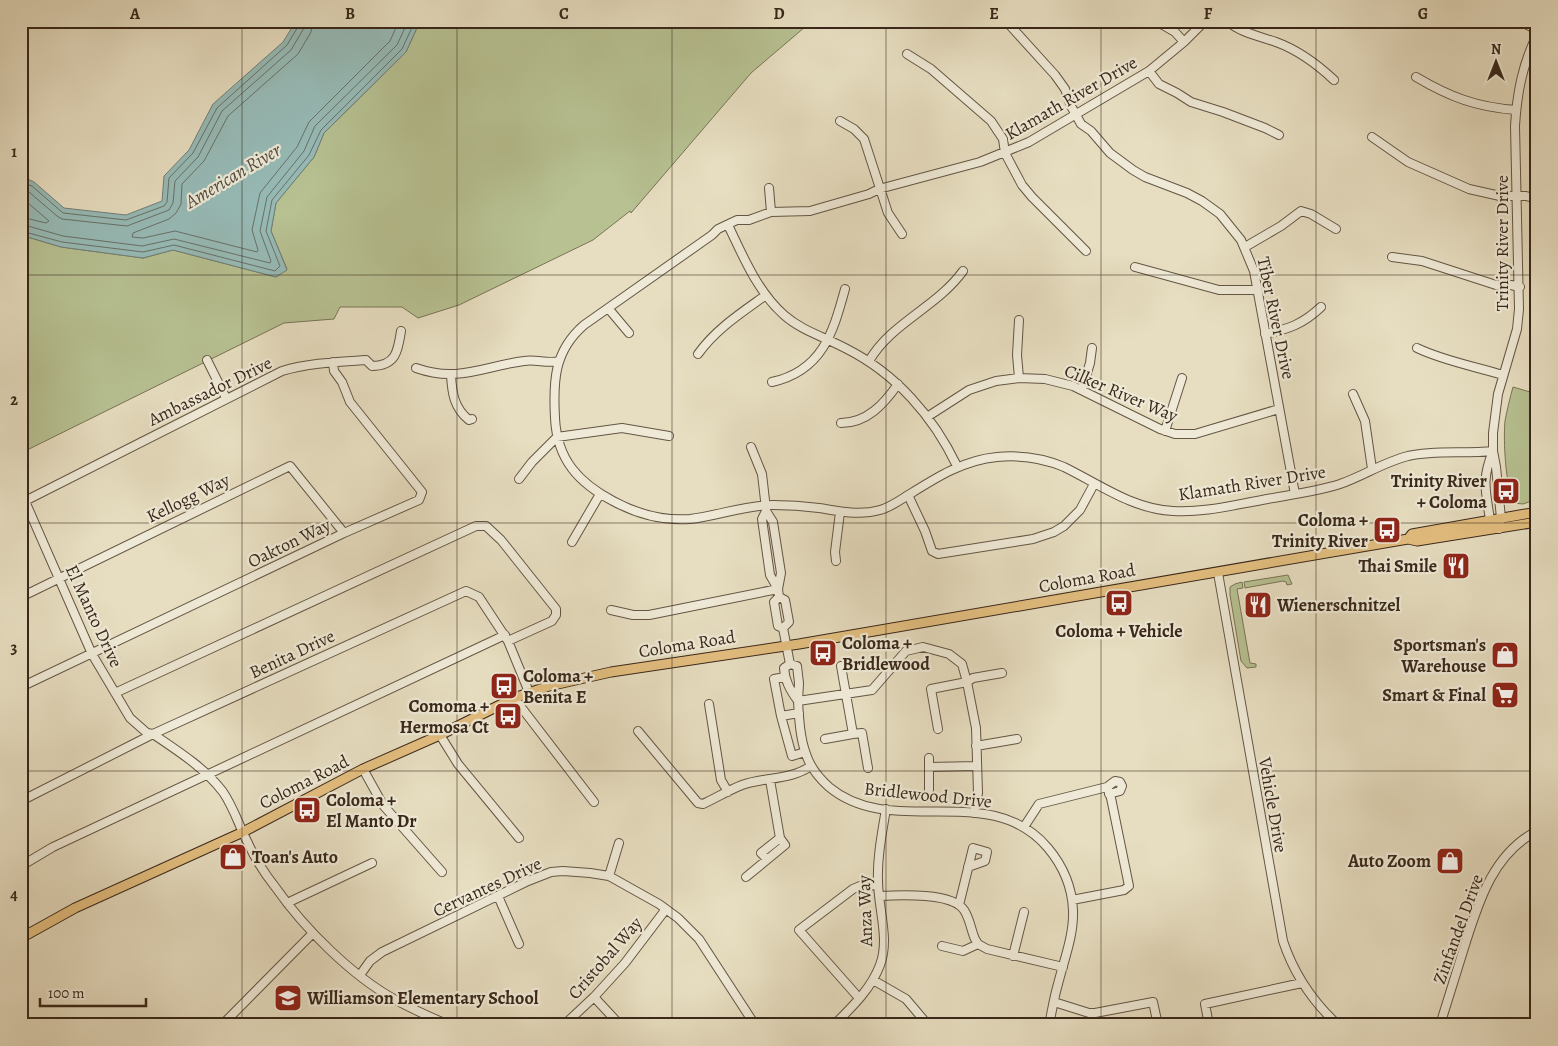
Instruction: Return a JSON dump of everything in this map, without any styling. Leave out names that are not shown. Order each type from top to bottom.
[{"type":"main road","name":"Coloma Road","points":[[1408,539],[1412,534],[1537,512]]},
{"type":"main road","name":"Coloma Road","points":[[21,938],[83,904],[243,832],[363,769],[440,735],[529,692],[611,672],[786,646],[1408,539],[1416,541],[1537,522]]},
{"type":"street","points":[[1006,21],[1066,89],[1076,115]]},
{"type":"street","points":[[1156,21],[1175,32],[1184,42]]},
{"type":"street","name":"Klamath River Drive","points":[[1204,21],[1184,42],[1149,71],[1029,142],[1005,153],[810,211],[771,212],[749,220],[737,220],[718,229],[608,308],[576,332],[569,340],[559,361],[554,393],[557,437],[566,460],[574,472],[600,494],[637,512],[670,519],[690,519],[802,506],[855,513],[878,511],[894,505],[957,466],[984,459],[1019,456],[1048,461],[1134,502],[1150,508],[1175,512],[1209,509],[1335,486],[1396,459],[1426,453],[1492,452]]},
{"type":"street","points":[[1227,21],[1242,31],[1278,43],[1304,55],[1334,80]]},
{"type":"street","points":[[1520,21],[1537,30]]},
{"type":"street","name":"Trinity River Drive","points":[[1490,520],[1485,478],[1486,468],[1492,452],[1496,410],[1516,329],[1520,287],[1522,196],[1515,126],[1516,110],[1522,75],[1537,35]]},
{"type":"street","points":[[907,54],[931,69],[991,121],[1003,139],[1005,153],[1029,194],[1086,250]]},
{"type":"street","points":[[1149,71],[1159,84],[1191,102],[1248,122],[1279,136]]},
{"type":"street","points":[[1416,77],[1466,102],[1485,107],[1516,110]]},
{"type":"street","name":"Tiber River Drive","points":[[1076,115],[1081,124],[1091,130],[1110,153],[1133,170],[1145,177],[1187,193],[1212,208],[1229,224],[1244,247],[1254,271],[1258,290],[1295,494]]},
{"type":"street","points":[[840,121],[854,129],[864,139],[888,213],[902,234]]},
{"type":"street","points":[[1372,137],[1408,162],[1469,190],[1500,196],[1522,196],[1537,199]]},
{"type":"street","points":[[768,188],[771,212]]},
{"type":"street","points":[[1522,196],[1537,192]]},
{"type":"street","points":[[1244,247],[1281,226],[1301,211],[1312,214],[1336,229]]},
{"type":"street","points":[[728,224],[737,247],[766,295],[782,313],[810,333],[828,339],[869,361],[898,384],[927,417],[957,466]]},
{"type":"street","points":[[1392,257],[1422,261],[1496,285],[1520,287]]},
{"type":"street","points":[[1135,267],[1219,290],[1258,290]]},
{"type":"street","points":[[869,361],[879,346],[890,335],[944,294],[963,271]]},
{"type":"street","points":[[772,382],[790,377],[804,369],[817,357],[828,339],[844,289]]},
{"type":"street","points":[[698,354],[709,339],[766,295]]},
{"type":"street","points":[[1265,334],[1295,326],[1308,319],[1321,306]]},
{"type":"street","points":[[608,308],[629,333]]},
{"type":"street","points":[[1019,320],[1017,355],[1019,378]]},
{"type":"street","name":"Ambassador Drive","points":[[23,501],[282,371],[308,364],[333,362],[366,360],[372,366],[386,363],[397,353],[401,331]]},
{"type":"street","points":[[1082,390],[1090,363],[1092,348]]},
{"type":"street","points":[[1416,348],[1448,360],[1504,375]]},
{"type":"street","points":[[207,360],[226,398]]},
{"type":"street","points":[[416,368],[438,374],[451,375],[522,361],[533,360],[554,363],[559,361]]},
{"type":"street","name":"Oakton Way","points":[[21,687],[344,533],[419,500],[422,492],[350,402],[342,382],[334,371],[333,362]]},
{"type":"street","points":[[451,375],[452,393],[456,404],[465,417],[469,420],[472,419]]},
{"type":"street","name":"Cilker River Way","points":[[927,417],[969,390],[996,381],[1019,378],[1045,379],[1082,390],[1165,431],[1185,435],[1195,434],[1279,409]]},
{"type":"street","points":[[1165,431],[1182,378]]},
{"type":"street","points":[[841,423],[857,421],[867,416],[884,402],[898,384]]},
{"type":"street","points":[[1353,394],[1365,421],[1372,469]]},
{"type":"street","points":[[520,479],[532,462],[557,437],[622,428],[669,436]]},
{"type":"street","points":[[611,610],[633,615],[649,615],[779,593],[770,575],[762,519],[766,509],[762,474],[751,448]]},
{"type":"street","name":"Trinity River Drive","points":[[1492,452],[1496,467],[1501,518],[1499,529]]},
{"type":"street","name":"Kellogg Way","points":[[21,597],[290,466],[344,533]]},
{"type":"street","points":[[908,495],[932,551],[938,554],[1033,538],[1054,532],[1072,519],[1080,510],[1094,484]]},
{"type":"street","name":"El Manto Drive","points":[[21,492],[23,501],[59,577],[92,654],[130,718],[147,734],[154,734],[208,775],[230,803],[261,866],[287,903],[313,933],[360,975],[392,998],[449,1025]]},
{"type":"street","points":[[572,542],[600,494]]},
{"type":"street","points":[[836,561],[835,552],[840,512]]},
{"type":"street","points":[[1490,520],[1499,529]]},
{"type":"street","points":[[21,866],[52,847],[184,785],[506,638],[552,621],[556,615],[556,609],[501,540],[486,526],[476,526],[115,693]]},
{"type":"street","name":"Vehicle Drive","points":[[1218,573],[1280,930],[1287,954],[1302,983],[1314,1001],[1338,1025]]},
{"type":"street","name":"Benita Drive","points":[[21,801],[154,734],[466,591],[479,598],[506,638],[529,692]]},
{"type":"street","name":"Bridlewood Drive","points":[[779,593],[774,602],[778,626],[783,628],[790,664],[797,666],[799,714],[805,752],[811,766],[824,783],[848,801],[867,807],[996,816],[1024,826],[1038,837],[1056,858],[1068,882],[1072,900],[1073,919],[1049,1025]]},
{"type":"street","points":[[798,701],[872,690],[906,652],[924,648],[949,654],[962,664],[976,728],[978,792],[974,813]]},
{"type":"street","points":[[790,664],[784,668],[785,677],[774,679],[781,716],[792,756],[805,752]]},
{"type":"street","points":[[841,666],[853,734]]},
{"type":"street","points":[[938,729],[931,689],[1002,673]]},
{"type":"street","name":"Bridlewood Drive","points":[[785,677],[798,701]]},
{"type":"street","points":[[514,698],[594,802]]},
{"type":"street","points":[[709,704],[721,780],[728,792]]},
{"type":"street","points":[[781,716],[799,714]]},
{"type":"street","points":[[638,731],[698,803],[703,804],[743,785],[804,771],[811,766]]},
{"type":"street","points":[[825,738],[862,733],[868,768]]},
{"type":"street","points":[[440,735],[458,764],[519,838]]},
{"type":"street","points":[[976,746],[1017,740]]},
{"type":"street","points":[[929,790],[929,763],[977,766]]},
{"type":"street","points":[[363,769],[383,805],[442,872]]},
{"type":"street","points":[[746,877],[785,845],[780,838],[770,780]]},
{"type":"street","points":[[1024,826],[1039,804],[1108,790],[1129,886],[1124,890],[1072,900]]},
{"type":"street","name":"Anza Way","points":[[834,1025],[873,980],[881,962],[883,937],[878,885],[886,809]]},
{"type":"street","name":"Zinfandel Drive","points":[[1440,1025],[1478,904],[1488,882],[1497,868],[1519,844],[1537,831]]},
{"type":"street","points":[[609,876],[619,843]]},
{"type":"street","points":[[287,903],[372,863]]},
{"type":"street","points":[[959,905],[968,867]]},
{"type":"street","name":"Cervantes Drive","points":[[360,975],[370,961],[382,952],[528,881],[551,872],[590,873],[609,876],[666,909],[698,939],[755,1025]]},
{"type":"street","points":[[859,998],[799,930],[853,889],[860,886],[878,885]]},
{"type":"street","points":[[879,896],[920,894],[959,905],[966,912],[972,934],[978,944],[987,949],[1063,967]]},
{"type":"street","points":[[498,896],[519,944]]},
{"type":"street","name":"Cristobal Way","points":[[564,1025],[625,964],[666,909]]},
{"type":"street","points":[[1013,956],[1024,912]]},
{"type":"street","points":[[222,1025],[313,933]]},
{"type":"street","points":[[942,946],[963,951],[978,944]]},
{"type":"street","points":[[873,980],[906,999],[928,1025]]},
{"type":"street","points":[[1209,1025],[1205,1004],[1302,983]]},
{"type":"street","points":[[594,997],[620,1025]]},
{"type":"street","points":[[1054,1002],[1089,1013],[1153,1002],[1158,1025]]},
{"type":"green space","points":[[420,21],[812,21],[751,73],[631,213],[630,211],[593,240],[459,305],[418,318],[402,307],[340,307],[334,319],[284,323],[21,453],[21,235],[61,247],[143,258],[173,250],[276,277],[287,269],[271,231],[276,203],[314,157],[324,133],[406,52]]},
{"type":"green space","points":[[1513,387],[1537,394],[1537,499],[1523,504],[1513,503],[1509,486],[1504,440],[1505,421]]},
{"type":"green space","points":[[1288,575],[1292,584],[1287,585],[1283,581],[1245,588],[1244,582]]},
{"type":"green space","points":[[1242,582],[1243,588],[1237,589],[1250,663],[1256,664],[1256,667],[1247,668],[1241,661],[1230,595],[1230,587]]},
{"type":"water","name":"American River","points":[[296,21],[420,21],[406,52],[324,133],[314,157],[276,203],[271,231],[287,270],[276,277],[173,250],[143,258],[61,247],[21,235],[21,176],[34,182],[64,208],[126,215],[162,201],[164,176],[189,150],[213,104],[283,42]]},
{"type":"place","name":"Trinity River + Coloma","points":[[1506,491]]},
{"type":"place","name":"Coloma + Trinity River","points":[[1387,530]]},
{"type":"place","name":"Thai Smile","points":[[1456,566]]},
{"type":"place","name":"Coloma + Vehicle","points":[[1119,603]]},
{"type":"place","name":"Wienerschnitzel","points":[[1258,605]]},
{"type":"place","name":"Coloma + Bridlewood","points":[[823,653]]},
{"type":"place","name":"Sportsman's Warehouse","points":[[1505,655]]},
{"type":"place","name":"Coloma + Benita E","points":[[504,686]]},
{"type":"place","name":"Smart & Final","points":[[1505,695]]},
{"type":"place","name":"Comoma + Hermosa Ct","points":[[508,716]]},
{"type":"place","name":"Coloma + El Manto Dr","points":[[307,810]]},
{"type":"place","name":"Toan's Auto","points":[[233,857]]},
{"type":"place","name":"Auto Zoom","points":[[1450,861]]},
{"type":"place","name":"Williamson Elementary School","points":[[288,998]]}]
